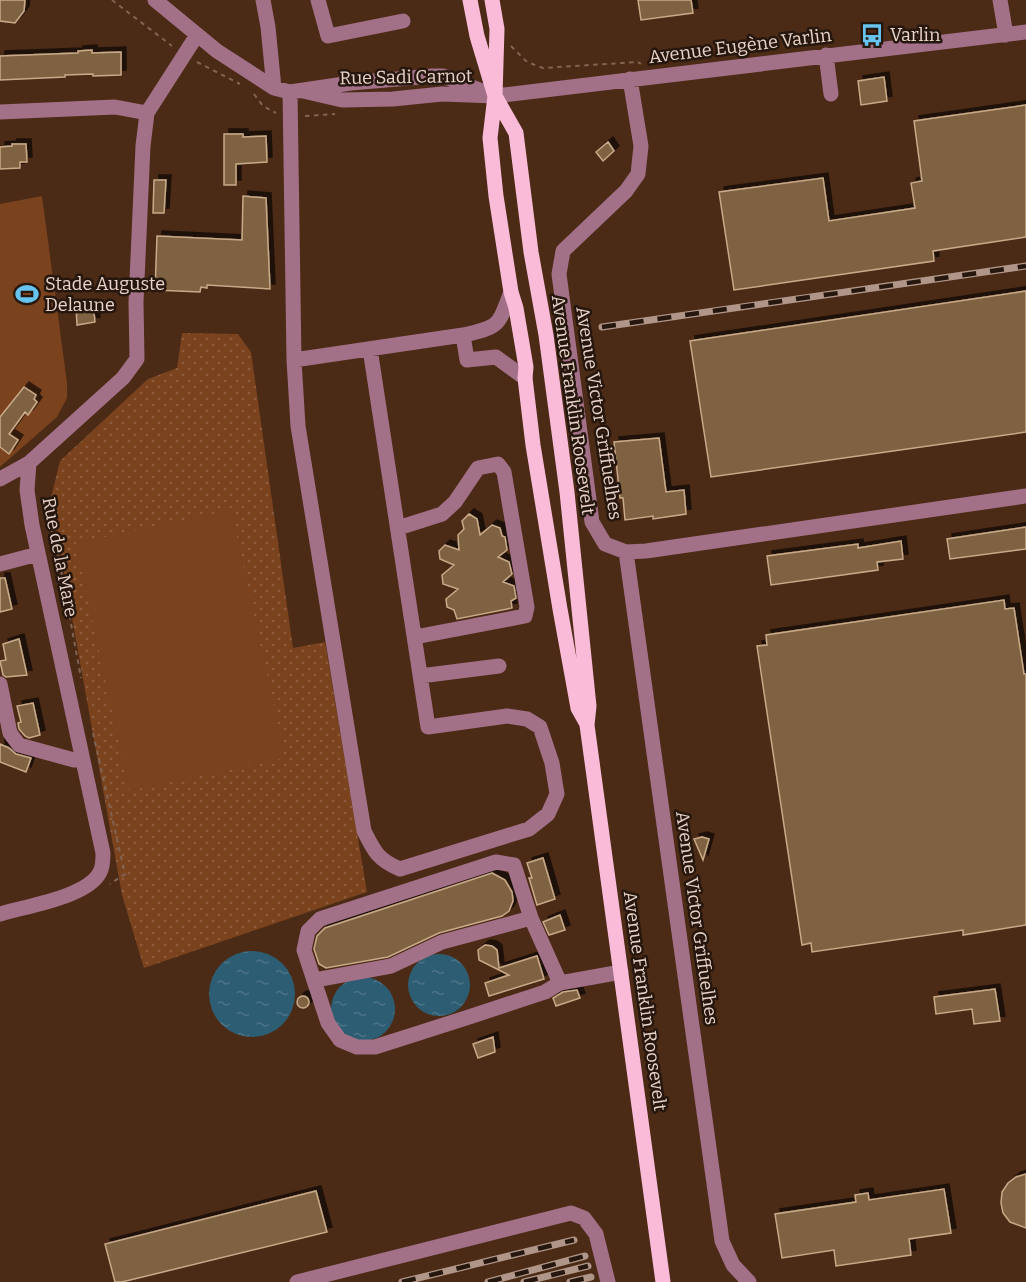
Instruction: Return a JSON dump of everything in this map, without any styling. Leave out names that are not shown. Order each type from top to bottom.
[{"type":"main road","name":"Avenue Franklin Roosevelt","points":[[470,0],[477,36],[495,96],[516,133],[568,504],[589,706],[588,725],[663,1282]]},
{"type":"main road","name":"Avenue Franklin Roosevelt","points":[[492,0],[498,29],[495,96],[490,138],[496,196],[511,292],[526,367],[525,378],[533,445],[560,609],[578,708],[588,725]]},
{"type":"street","name":"Rue Sadi Carnot","points":[[155,0],[217,51],[274,88],[297,91],[351,83],[443,76],[495,96]]},
{"type":"street","points":[[263,0],[274,88]]},
{"type":"street","points":[[318,0],[328,36],[403,21]]},
{"type":"street","points":[[1000,0],[1006,35]]},
{"type":"street","name":"Avenue Eugène Varlin","points":[[495,96],[1026,32]]},
{"type":"street","points":[[0,479],[29,463],[123,378],[137,359],[136,302],[143,146],[147,113],[197,35]]},
{"type":"street","points":[[826,55],[831,94]]},
{"type":"street","name":"Avenue Victor Griffuelhes","points":[[630,79],[641,146],[638,174],[626,191],[564,250],[559,274],[592,522],[605,544],[626,552],[722,1241],[734,1265],[749,1282]]},
{"type":"street","points":[[297,91],[291,117],[294,360],[298,426],[364,831],[374,850],[385,863],[400,869],[529,830],[548,814],[557,794],[552,763],[540,727],[527,718],[507,716],[428,727],[370,349]]},
{"type":"street","points":[[0,112],[115,107],[147,113]]},
{"type":"street","points":[[294,360],[491,329],[502,316],[511,292]]},
{"type":"street","points":[[463,335],[467,360],[496,357],[525,378]]},
{"type":"street","name":"Rue de la Mare","points":[[0,914],[90,885],[101,871],[103,854],[38,554],[27,490],[29,463]]},
{"type":"street","points":[[398,528],[442,514],[455,501],[478,468],[498,464],[504,472],[527,607],[525,616],[415,637]]},
{"type":"street","points":[[626,552],[1026,496]]},
{"type":"street","points":[[0,564],[38,554]]},
{"type":"street","points":[[420,676],[499,666]]},
{"type":"street","points":[[0,684],[10,733],[19,745],[74,760],[83,759]]},
{"type":"street","points":[[560,983],[531,918],[514,865],[496,862],[320,919],[308,931],[304,950],[328,1023],[340,1040],[357,1047],[375,1047],[461,1020],[545,992],[560,983],[621,972]]},
{"type":"street","points":[[315,980],[391,966],[442,942],[531,918]]},
{"type":"street","points":[[297,1282],[571,1213],[584,1218],[597,1234],[608,1282]]},
{"type":"path","points":[[112,0],[183,55],[241,85]]},
{"type":"path","points":[[507,39],[527,62],[543,68],[638,62],[658,75]]},
{"type":"path","points":[[250,89],[263,106],[282,117],[291,117]]},
{"type":"shaded area","name":"Stade Auguste Delaune","points":[[42,196],[67,383],[67,398],[57,417],[0,467],[0,204]]},
{"type":"shaded area","points":[[182,333],[238,334],[251,352],[293,648],[325,642],[367,892],[144,968],[122,895],[63,568],[49,506],[60,461],[148,379],[177,368]]},
{"type":"shaded area","points":[[231,510],[285,758],[129,791],[76,543]]},
{"type":"water","points":[[252,951],[269,954],[283,963],[292,977],[295,994],[292,1011],[283,1025],[269,1034],[252,1037],[235,1034],[221,1025],[212,1011],[209,994],[212,977],[221,963],[235,954]]},
{"type":"water","points":[[433,954],[445,954],[461,963],[468,973],[470,985],[468,997],[461,1007],[445,1016],[433,1016],[422,1011],[413,1002],[408,991],[408,979],[413,968],[422,959]]},
{"type":"water","points":[[363,977],[381,983],[389,991],[395,1009],[389,1027],[381,1035],[363,1041],[345,1035],[337,1027],[331,1009],[337,991],[345,983]]},
{"type":"building","points":[[0,0],[25,0],[24,11],[15,23],[0,21]]},
{"type":"building","points":[[638,0],[691,0],[693,13],[641,20]]},
{"type":"building","points":[[92,50],[92,53],[121,52],[121,75],[65,75],[65,77],[0,80],[0,56],[78,53],[78,51]]},
{"type":"building","points":[[884,77],[887,101],[861,105],[858,81]]},
{"type":"building","points":[[1026,105],[1026,237],[933,251],[934,261],[734,290],[719,192],[823,178],[829,221],[915,208],[911,183],[922,181],[914,121]]},
{"type":"building","points":[[224,134],[243,134],[243,137],[266,136],[267,162],[236,164],[236,185],[224,185]]},
{"type":"building","points":[[608,142],[614,151],[603,161],[596,152]]},
{"type":"building","points":[[12,144],[26,144],[27,162],[20,162],[20,168],[0,169],[0,147],[12,146]]},
{"type":"building","points":[[154,180],[166,180],[164,213],[153,213]]},
{"type":"building","points":[[243,196],[266,198],[270,289],[207,285],[207,288],[201,287],[200,292],[155,290],[157,236],[242,240]]},
{"type":"building","points":[[1026,291],[1026,432],[711,477],[690,341]]},
{"type":"building","points":[[93,304],[95,322],[77,325],[76,306]]},
{"type":"building","points":[[24,387],[36,395],[34,399],[37,402],[28,415],[25,412],[9,434],[18,440],[9,454],[0,447],[0,417]]},
{"type":"building","points":[[659,438],[666,492],[684,490],[686,514],[625,520],[623,498],[620,498],[614,442]]},
{"type":"building","points":[[469,514],[477,519],[480,535],[492,525],[500,528],[502,536],[505,537],[507,550],[498,557],[509,562],[512,574],[503,582],[514,586],[516,598],[511,601],[512,608],[457,619],[454,610],[447,607],[446,599],[458,589],[443,584],[442,575],[454,565],[440,559],[439,551],[445,545],[459,550],[458,535],[464,529],[462,521]]},
{"type":"building","points":[[1026,527],[1026,549],[950,559],[947,539]]},
{"type":"building","points":[[901,541],[903,559],[877,562],[878,570],[771,585],[767,556],[858,544],[858,548]]},
{"type":"building","points":[[0,578],[5,578],[12,609],[0,612]]},
{"type":"building","points":[[1004,600],[1005,609],[1014,608],[1024,674],[1026,674],[1026,925],[963,935],[963,930],[812,952],[811,943],[802,945],[757,646],[767,645],[766,635]]},
{"type":"building","points":[[19,639],[27,675],[6,677],[3,675],[0,661],[6,660],[3,644]]},
{"type":"building","points":[[33,703],[40,735],[29,738],[19,729],[18,723],[21,722],[17,706]]},
{"type":"building","points":[[0,744],[16,754],[31,758],[26,772],[0,762]]},
{"type":"building","points":[[702,837],[709,839],[703,860],[694,839]]},
{"type":"building","points":[[543,858],[555,899],[537,905],[527,863]]},
{"type":"building","points":[[492,873],[505,880],[512,892],[513,901],[509,911],[502,916],[439,933],[388,957],[326,968],[319,964],[314,949],[317,936],[325,928]]},
{"type":"building","points":[[560,915],[565,930],[549,935],[543,922]]},
{"type":"building","points":[[485,945],[497,950],[499,968],[537,956],[544,979],[489,996],[485,983],[509,975],[479,960],[478,950]]},
{"type":"building","points":[[995,989],[1000,1021],[974,1024],[972,1009],[936,1014],[934,997]]},
{"type":"building","points":[[577,990],[580,998],[556,1006],[553,998],[563,992]]},
{"type":"building","points":[[305,996],[309,1002],[305,1008],[301,1008],[297,1000]]},
{"type":"building","points":[[493,1037],[495,1052],[478,1058],[473,1044]]},
{"type":"building","points":[[1026,1174],[1026,1228],[1010,1222],[1003,1213],[1001,1203],[1002,1192],[1008,1183]]},
{"type":"building","points":[[944,1189],[951,1233],[909,1239],[911,1255],[836,1266],[834,1250],[782,1258],[775,1214],[856,1202],[855,1195],[868,1193],[869,1200]]},
{"type":"building","points":[[316,1191],[327,1232],[115,1282],[105,1244]]},
{"type":"railway","points":[[602,327],[1026,266]]},
{"type":"railway","points":[[402,1282],[574,1240]]},
{"type":"railway","points":[[488,1282],[585,1256]]},
{"type":"railway","points":[[524,1282],[588,1266]]},
{"type":"railway","points":[[570,1282],[591,1277]]},
{"type":"place","name":"Varlin","points":[[872,35]]},
{"type":"place","name":"Stade Auguste Delaune","points":[[27,294]]}]
